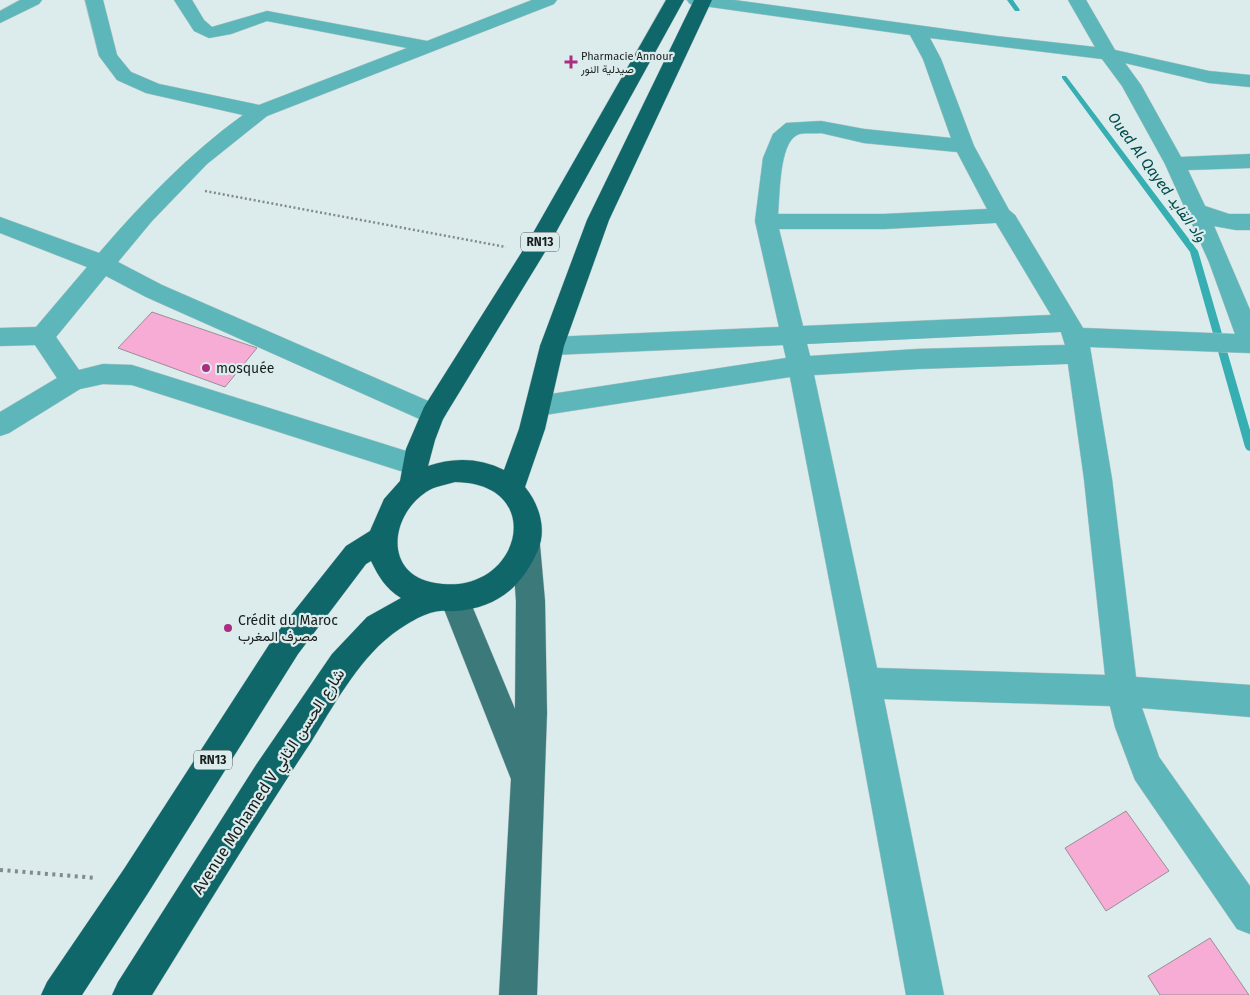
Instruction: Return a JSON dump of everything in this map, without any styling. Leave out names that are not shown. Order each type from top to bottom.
[{"type":"highway","name":"Avenue Mohamed V شارع الحسن الثاني","points":[[445,599],[413,591],[396,578],[385,560],[382,540],[386,519],[413,475],[424,432],[433,414],[534,252],[676,0]]},
{"type":"highway","points":[[510,488],[538,406],[552,346],[598,220],[701,0]]},
{"type":"highway","name":"Avenue Mohamed V شارع الحسن الثاني","points":[[131,995],[268,777],[343,665],[378,627],[401,612],[445,599],[475,595],[500,582],[516,564],[526,545],[528,524],[523,504],[510,488],[495,477],[475,471],[455,471],[433,476],[413,475]]},
{"type":"highway","name":"RN13","points":[[60,995],[136,881],[287,644],[340,572],[356,555],[382,540]]},
{"type":"main road","points":[[518,995],[532,601],[526,545]]},
{"type":"main road","points":[[445,599],[527,776]]},
{"type":"street","points":[[0,18],[33,0]]},
{"type":"street","points":[[94,0],[108,56],[124,76],[153,89],[260,112]]},
{"type":"street","points":[[183,0],[202,29],[208,33],[224,30],[250,19],[267,16],[426,46]]},
{"type":"street","points":[[4,339],[42,336],[174,185],[240,125],[260,112],[548,0]]},
{"type":"street","points":[[701,0],[996,42],[1108,54],[1209,77],[1248,83]]},
{"type":"street","points":[[552,346],[908,330],[1074,338],[1250,342],[1220,262],[1175,164],[1130,85],[1108,54],[1077,0]]},
{"type":"street","points":[[916,30],[932,59],[964,146],[1001,215],[1007,220],[1074,338],[1098,479],[1122,691],[1131,727],[1147,768],[1250,916]]},
{"type":"street","points":[[925,995],[865,683],[800,366],[766,221],[773,158],[780,139],[792,128],[821,127],[864,136],[964,146]]},
{"type":"street","points":[[1175,164],[1250,161]]},
{"type":"street","points":[[1195,210],[1210,217],[1229,222],[1249,223]]},
{"type":"street","points":[[766,221],[900,221],[1001,215]]},
{"type":"street","points":[[1220,262],[1249,223]]},
{"type":"street","points":[[0,225],[103,264],[154,291],[433,414]]},
{"type":"street","points":[[908,330],[917,359]]},
{"type":"street","points":[[42,336],[73,381]]},
{"type":"street","points":[[538,406],[800,366],[917,359],[1074,338]]},
{"type":"street","points":[[0,424],[73,381],[103,374],[132,375],[413,475]]},
{"type":"street","points":[[865,683],[1122,691],[1250,701]]},
{"type":"path","points":[[174,185],[534,252]]},
{"type":"path","points":[[0,870],[136,881]]},
{"type":"building","name":"mosquée","points":[[152,312],[257,348],[225,387],[118,348]]},
{"type":"building","points":[[1126,811],[1169,871],[1106,911],[1065,848]]},
{"type":"building","points":[[1210,938],[1249,995],[1160,995],[1148,976]]},
{"type":"waterway","name":"Oued Al Qayed واد القايد","points":[[1010,0],[1017,10]]},
{"type":"waterway","name":"Oued Al Qayed واد القايد","points":[[1064,77],[1194,251],[1250,447]]},
{"type":"place","name":"Pharmacie Annour صيدلية النور","points":[[571,62]]},
{"type":"place","name":"mosquée","points":[[206,368]]},
{"type":"place","name":"Crédit du Maroc مصرف المغرب","points":[[228,628]]}]
